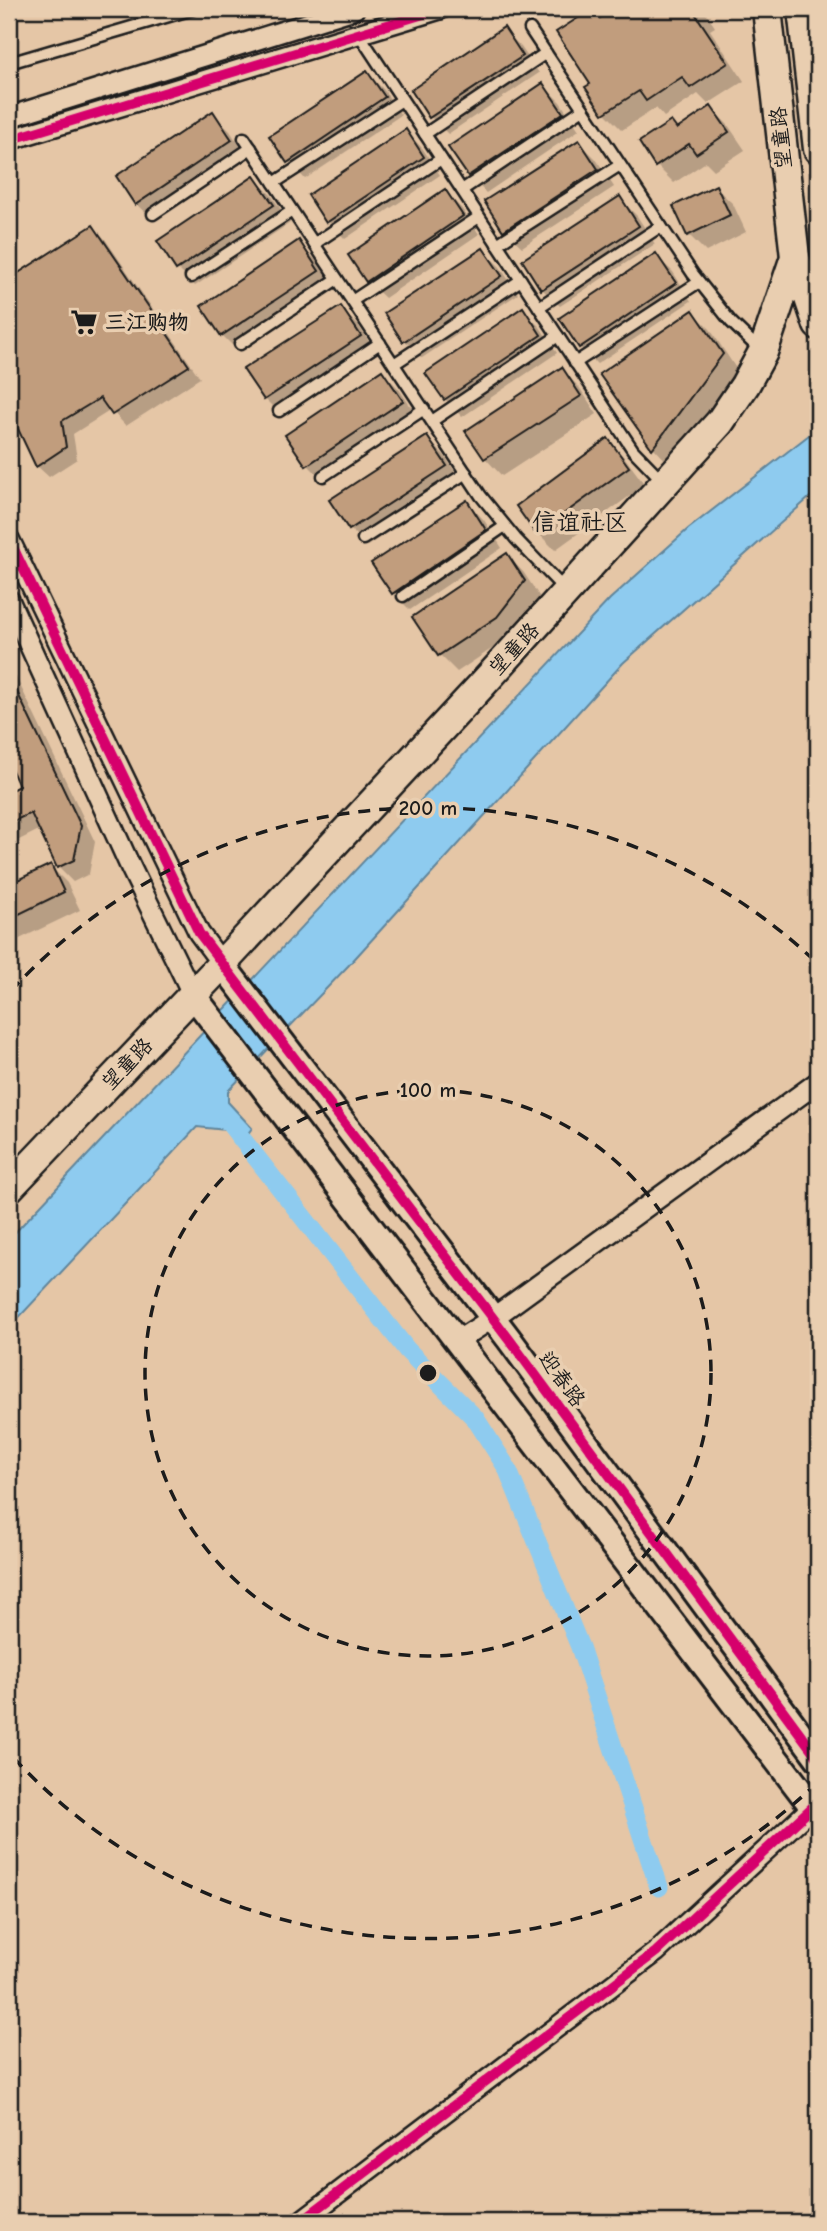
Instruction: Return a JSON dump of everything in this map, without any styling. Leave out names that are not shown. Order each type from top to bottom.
[{"type":"main road","name":"望童路","points":[[9,1188],[481,687],[720,422],[745,385],[763,352],[794,257],[767,9]]},
{"type":"main road","name":"望童路","points":[[803,9],[818,149]]},
{"type":"main road","points":[[794,257],[818,324]]},
{"type":"street","points":[[9,117],[328,13],[354,9]]},
{"type":"street","points":[[9,140],[440,9]]},
{"type":"street","points":[[9,539],[15,567],[199,933],[222,964]]},
{"type":"street","points":[[9,600],[131,868],[193,995],[817,1808],[656,1952],[300,2222]]},
{"type":"street","name":"迎春路","points":[[222,964],[493,1318],[818,1758]]},
{"type":"street","points":[[457,1341],[493,1318],[818,1082]]},
{"type":"lane","points":[[9,63],[193,9]]},
{"type":"lane","points":[[530,29],[699,282],[731,322],[763,352]]},
{"type":"lane","points":[[359,34],[633,450],[665,482]]},
{"type":"lane","points":[[425,134],[546,53]]},
{"type":"lane","points":[[274,183],[402,100]]},
{"type":"lane","points":[[462,190],[583,109]]},
{"type":"lane","points":[[244,138],[466,473],[505,526],[566,591]]},
{"type":"lane","points":[[153,214],[251,148]]},
{"type":"lane","points":[[314,244],[441,159]]},
{"type":"lane","points":[[497,244],[620,165]]},
{"type":"lane","points":[[191,277],[292,211]]},
{"type":"lane","points":[[352,301],[479,216]]},
{"type":"lane","points":[[539,307],[661,226]]},
{"type":"lane","points":[[240,344],[337,279]]},
{"type":"lane","points":[[394,364],[521,279]]},
{"type":"lane","points":[[575,363],[699,282]]},
{"type":"lane","points":[[432,421],[558,336]]},
{"type":"lane","points":[[279,411],[380,344]]},
{"type":"lane","points":[[323,476],[424,409]]},
{"type":"lane","points":[[363,539],[466,473]]},
{"type":"lane","points":[[402,596],[505,526]]},
{"type":"water","points":[[818,428],[818,490],[623,663],[348,966],[228,1091],[228,1102],[252,1128],[238,1147],[226,1130],[197,1127],[9,1328],[9,1239],[610,599],[688,529]]},
{"type":"building","points":[[592,9],[600,18],[614,9],[692,9],[728,63],[690,88],[682,77],[646,101],[639,91],[603,114],[585,87],[590,84],[556,32]]},
{"type":"building","points":[[504,27],[523,56],[429,118],[411,90]]},
{"type":"building","points":[[367,71],[385,97],[287,163],[269,136]]},
{"type":"building","points":[[543,83],[563,113],[468,176],[448,147]]},
{"type":"building","points":[[711,106],[729,132],[696,154],[689,144],[655,167],[639,142],[671,121],[677,129]]},
{"type":"building","points":[[213,111],[232,140],[135,205],[116,176]]},
{"type":"building","points":[[406,129],[424,157],[326,223],[308,195]]},
{"type":"building","points":[[579,140],[598,169],[503,231],[484,201]]},
{"type":"building","points":[[254,176],[274,205],[176,270],[157,241]]},
{"type":"building","points":[[716,185],[730,215],[687,236],[673,206]]},
{"type":"building","points":[[445,189],[463,216],[366,282],[348,255]]},
{"type":"building","points":[[620,196],[639,226],[541,290],[522,260]]},
{"type":"building","name":"三江购物","points":[[93,225],[189,366],[112,415],[100,398],[62,421],[66,447],[36,467],[9,410],[9,279]]},
{"type":"building","points":[[299,240],[319,271],[221,336],[201,306]]},
{"type":"building","points":[[483,248],[502,276],[403,342],[384,313]]},
{"type":"building","points":[[656,253],[676,283],[579,348],[559,318]]},
{"type":"building","points":[[341,306],[361,336],[264,400],[243,369]]},
{"type":"building","points":[[523,307],[541,335],[444,400],[425,373]]},
{"type":"building","points":[[693,310],[723,354],[652,449],[599,374]]},
{"type":"building","points":[[562,367],[581,396],[484,459],[465,431]]},
{"type":"building","points":[[382,370],[403,401],[306,466],[285,435]]},
{"type":"building","points":[[427,436],[447,466],[349,530],[329,500]]},
{"type":"building","points":[[608,438],[629,467],[536,534],[516,506]]},
{"type":"building","points":[[467,500],[486,530],[392,594],[371,563]]},
{"type":"building","points":[[507,553],[525,581],[497,617],[438,656],[412,617]]},
{"type":"building","points":[[9,675],[81,826],[74,860],[57,868],[31,813],[9,823],[9,791],[19,786],[9,764]]},
{"type":"building","points":[[51,864],[64,892],[9,919],[9,884]]},
{"type":"waterway","points":[[227,1120],[407,1350],[475,1418],[507,1468],[580,1647],[659,1887]]},
{"type":"cycle path","points":[[9,140],[440,9]]},
{"type":"cycle path","points":[[9,539],[199,933],[509,1339],[818,1758]]},
{"type":"cycle path","points":[[300,2222],[656,1952],[818,1802]]},
{"type":"place","name":"三江购物","points":[[84,322]]},
{"type":"district","name":"信谊社区","points":[[580,522]]}]
